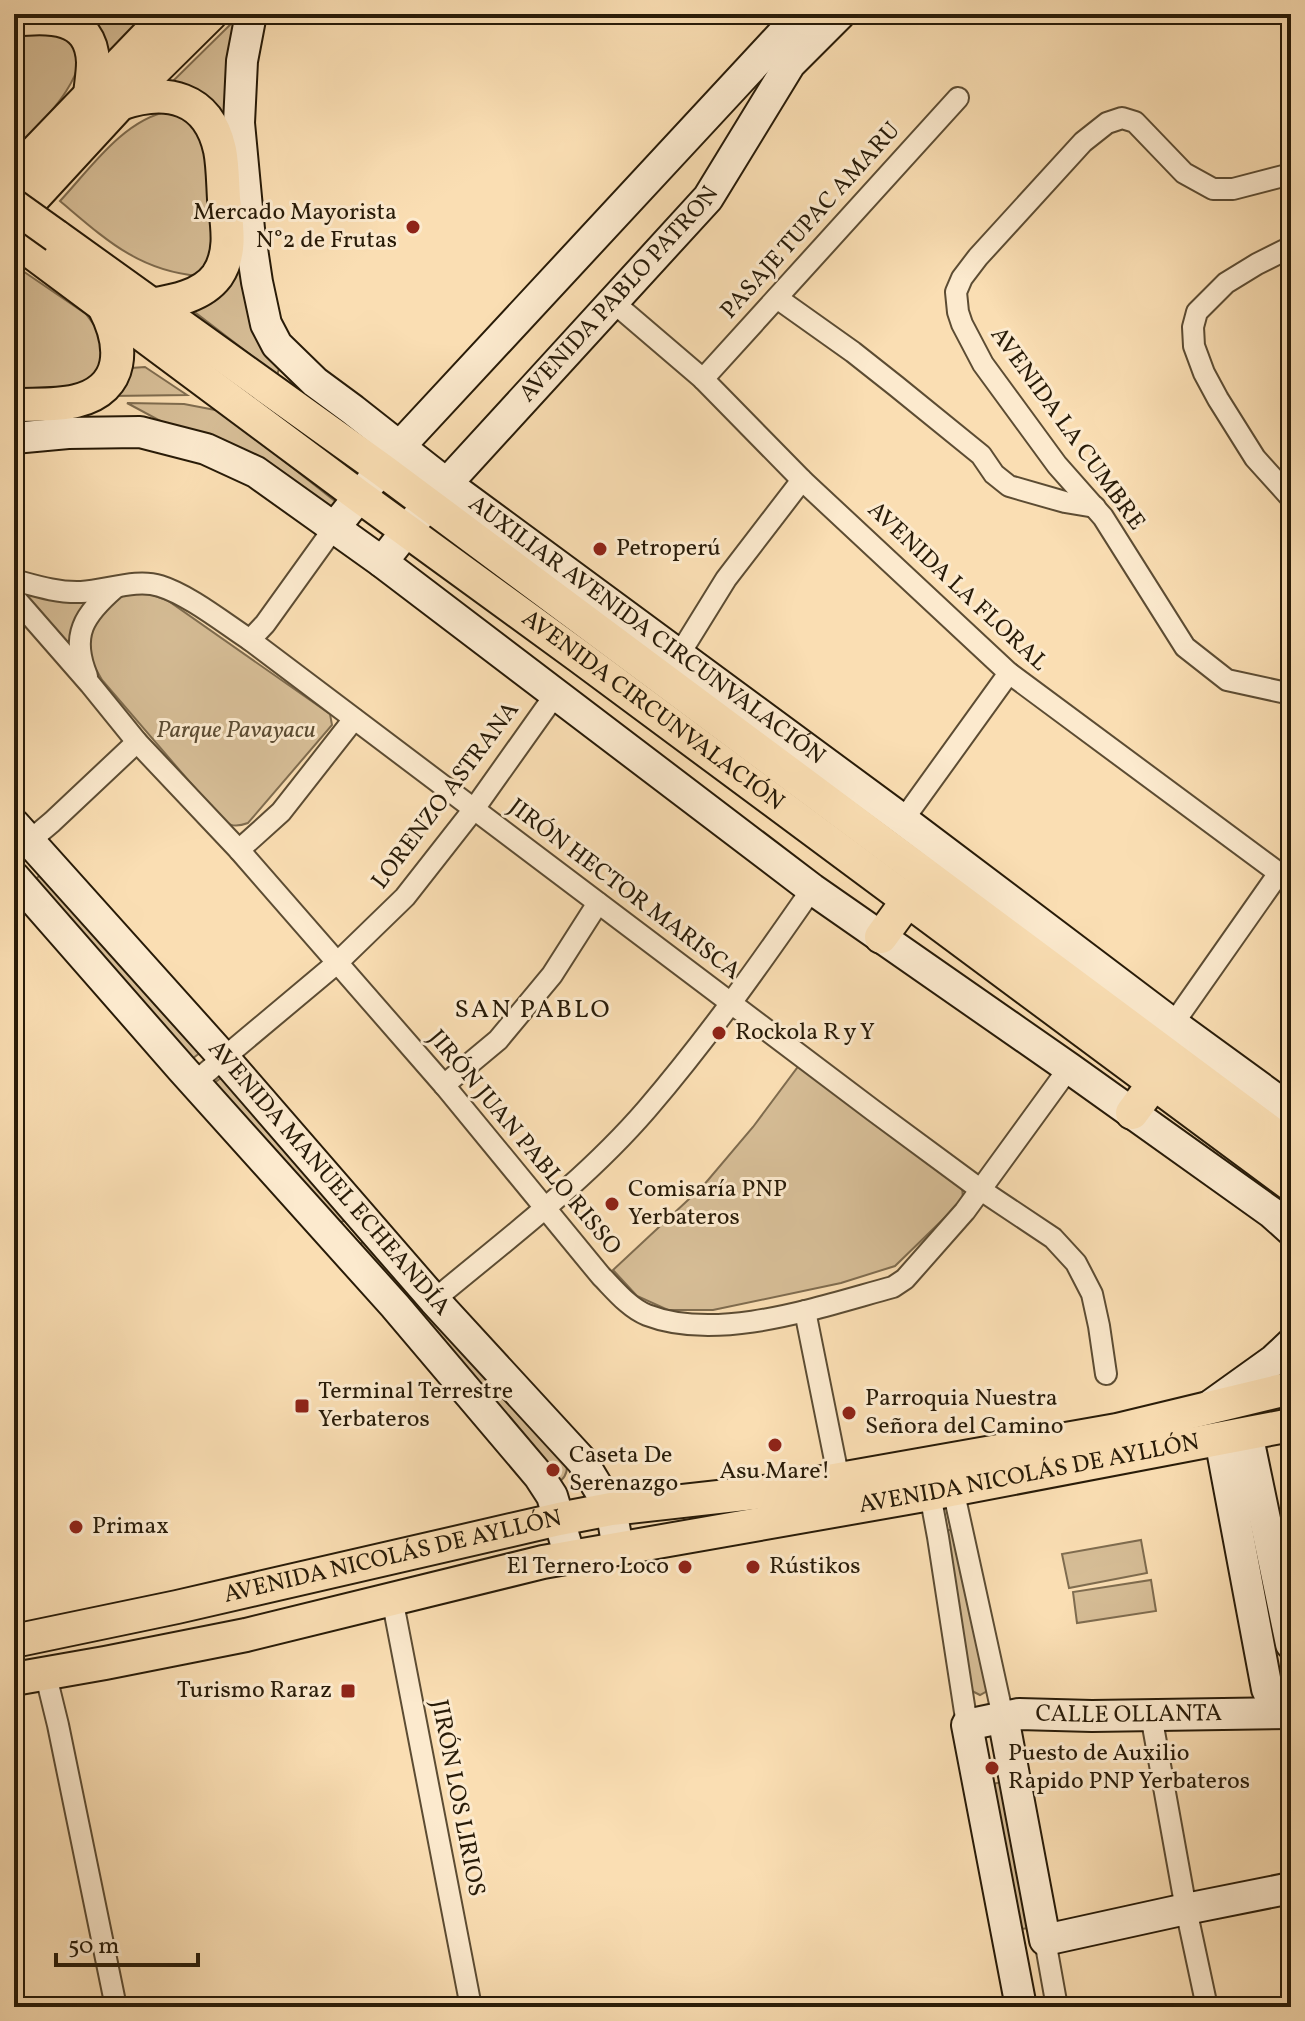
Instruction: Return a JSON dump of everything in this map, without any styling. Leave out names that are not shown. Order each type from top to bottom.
[{"type":"main road","points":[[14,219],[168,14]]},
{"type":"main road","points":[[14,174],[211,14]]},
{"type":"main road","points":[[14,20],[51,18],[68,23],[82,32],[90,44],[93,72],[105,100]]},
{"type":"main road","points":[[105,100],[152,96],[179,98],[202,113],[220,150],[228,238],[222,267],[200,291],[178,300],[151,305]]},
{"type":"main road","name":"AVENIDA CIRCUNVALACIÓN","points":[[14,206],[104,307],[1291,1185]]},
{"type":"main road","name":"AVENIDA CIRCUNVALACIÓN","points":[[14,239],[48,247],[151,305],[390,457],[671,667],[1291,1147]]},
{"type":"main road","points":[[14,405],[77,401],[107,386],[113,376],[117,355],[115,333],[104,307]]},
{"type":"main road","points":[[881,937],[908,900]]},
{"type":"main road","points":[[1132,1113],[1154,1083]]},
{"type":"main road","name":"AVENIDA NICOLÁS DE AYLLÓN","points":[[14,1641],[177,1607],[559,1519],[611,1509],[772,1491],[839,1480],[1117,1430],[1291,1388]]},
{"type":"main road","name":"AVENIDA NICOLÁS DE AYLLÓN","points":[[29,1676],[246,1635],[520,1566],[1291,1425]]},
{"type":"street","points":[[251,14],[242,61],[239,123],[249,229],[266,324],[277,345],[390,457]]},
{"type":"street","points":[[250,640],[390,457],[801,14]]},
{"type":"street","name":"AVENIDA PABLO PATRON","points":[[382,562],[437,494],[708,198],[790,64],[840,14]]},
{"type":"street","name":"PASAJE TUPAC AMARU","points":[[703,379],[958,98]]},
{"type":"street","name":"AVENIDA LA CUMBRE","points":[[1291,174],[1233,189],[1213,189],[1184,173],[1135,122],[1122,118],[1107,123],[1083,142],[978,257],[956,292],[962,324],[983,364],[1050,455],[1103,517],[1185,647],[1227,680],[1291,694]]},
{"type":"street","points":[[1291,247],[1226,283],[1197,312],[1193,327],[1194,346],[1218,399],[1255,458],[1291,498]]},
{"type":"street","points":[[777,298],[853,352],[981,455],[994,474],[1009,486],[1095,507]]},
{"type":"street","name":"AVENIDA LA FLORAL","points":[[613,302],[703,379],[802,480],[1009,673],[1285,878]]},
{"type":"street","points":[[14,438],[68,433],[140,432],[206,449],[256,472],[382,562],[812,889],[1069,1068],[1272,1213],[1291,1230]]},
{"type":"street","points":[[671,667],[726,579],[802,480]]},
{"type":"street","name":"JIRÓN HECTOR MARISCA","points":[[14,580],[49,589],[79,592],[137,584],[158,585],[179,594],[250,640],[981,1190],[1053,1238],[1076,1263],[1092,1294],[1106,1374]]},
{"type":"street","points":[[90,684],[80,660],[79,642],[83,623],[94,607],[115,588]]},
{"type":"street","name":"JIRÓN JUAN PABLO RISSO","points":[[14,597],[137,742],[239,850],[444,1085],[601,1276],[621,1297],[644,1314],[679,1324],[720,1325],[805,1311],[893,1287],[905,1279],[981,1190],[1069,1068]]},
{"type":"street","name":"AUXILIAR AVENIDA CIRCUNVALACIÓN","points":[[671,667],[903,820],[1291,1110]]},
{"type":"street","points":[[903,820],[1009,673]]},
{"type":"street","name":"LORENZO ASTRANA","points":[[195,1082],[337,963],[405,897],[474,809],[555,695]]},
{"type":"street","points":[[239,850],[281,812],[354,719]]},
{"type":"street","points":[[19,840],[137,742]]},
{"type":"street","name":"AVENIDA MANUEL ECHEANDÍA","points":[[19,840],[224,1058],[434,1300],[582,1461],[611,1509],[618,1548]]},
{"type":"street","points":[[1173,1024],[1285,878]]},
{"type":"street","name":"AVENIDA MANUEL ECHEANDÍA","points":[[16,886],[395,1306],[539,1476],[552,1496],[570,1557]]},
{"type":"street","points":[[434,1300],[598,1160],[646,1110],[732,1004],[812,889]]},
{"type":"street","points":[[444,1085],[498,1040],[552,975],[598,903]]},
{"type":"street","points":[[341,1246],[368,1223]]},
{"type":"street","points":[[805,1311],[839,1480]]},
{"type":"street","points":[[1205,1410],[1291,1344]]},
{"type":"street","points":[[1233,1436],[1283,1559],[1291,1644]]},
{"type":"street","points":[[1233,1436],[1267,1689],[1285,1713]]},
{"type":"street","points":[[942,1491],[1003,1717],[1057,2007]]},
{"type":"street","points":[[942,1491],[936,1524],[967,1725],[1021,2007]]},
{"type":"street","name":"JIRÓN LOS LIRIOS","points":[[392,1598],[471,2007]]},
{"type":"street","points":[[29,1676],[58,1725],[116,2007]]},
{"type":"street","name":"CALLE OLLANTA","points":[[967,1725],[1019,1714],[1285,1713]]},
{"type":"street","points":[[1151,1715],[1207,2007]]},
{"type":"street","points":[[1045,1940],[1291,1888]]},
{"type":"green space","points":[[79,14],[148,14],[107,56]]},
{"type":"green space","points":[[240,15],[235,172],[186,87],[172,82]]},
{"type":"green space","points":[[40,28],[63,36],[74,44],[79,56],[77,70],[59,102],[14,153],[14,29]]},
{"type":"green space","points":[[169,111],[179,112],[202,134],[219,245],[199,276],[177,273],[140,260],[107,240],[60,201],[122,135],[152,116]]},
{"type":"green space","points":[[239,247],[259,335],[267,356],[279,369],[277,375],[192,310]]},
{"type":"green space","points":[[14,265],[86,314],[97,329],[103,363],[90,382],[14,396]]},
{"type":"green space","points":[[145,367],[187,395],[112,396],[131,368]]},
{"type":"green space","points":[[127,403],[184,404],[236,414],[279,457],[335,501],[342,492],[334,522],[183,433]]},
{"type":"green space","name":"Parque Pavayacu","points":[[144,592],[167,600],[330,714],[332,725],[248,823],[232,825],[221,818],[102,680],[89,657],[93,624],[113,598]]},
{"type":"green space","points":[[26,594],[96,595],[71,646],[25,600]]},
{"type":"green space","points":[[42,874],[201,1052],[192,1059],[34,880]]},
{"type":"green space","points":[[803,1060],[962,1185],[963,1200],[895,1266],[841,1283],[713,1310],[668,1310],[637,1296],[613,1270],[703,1186],[753,1127]]},
{"type":"green space","points":[[222,1077],[346,1217],[344,1221],[338,1223],[213,1084]]},
{"type":"green space","points":[[366,1240],[567,1466],[565,1476],[557,1484],[354,1248]]},
{"type":"green space","points":[[957,1528],[989,1690],[980,1695],[972,1691],[942,1532]]},
{"type":"green space","points":[[1141,1540],[1147,1573],[1069,1588],[1062,1554]]},
{"type":"green space","points":[[1151,1580],[1156,1611],[1077,1623],[1073,1592]]},
{"type":"green space","points":[[1002,1782],[1030,1928],[1012,1930],[988,1785]]},
{"type":"place","name":"Mercado Mayorista N°2 de Frutas","points":[[413,227]]},
{"type":"place","name":"Petroperú","points":[[600,549]]},
{"type":"place","name":"Rockola R y Y","points":[[719,1033]]},
{"type":"place","name":"Comisaría PNP Yerbateros","points":[[612,1204]]},
{"type":"place","name":"Terminal Terrestre Yerbateros","points":[[302,1406]]},
{"type":"place","name":"Parroquia Nuestra Señora del Camino","points":[[849,1413]]},
{"type":"place","name":"Asu Mare!","points":[[775,1445]]},
{"type":"place","name":"Caseta De Serenazgo","points":[[553,1470]]},
{"type":"place","name":"Primax","points":[[76,1527]]},
{"type":"place","name":"El Ternero Loco","points":[[685,1567]]},
{"type":"place","name":"Rústikos","points":[[753,1567]]},
{"type":"place","name":"Turismo Raraz","points":[[348,1691]]},
{"type":"place","name":"Puesto de Auxilio Rapido PNP Yerbateros","points":[[992,1768]]},
{"type":"district","name":"SAN PABLO","points":[[533,1010]]}]
